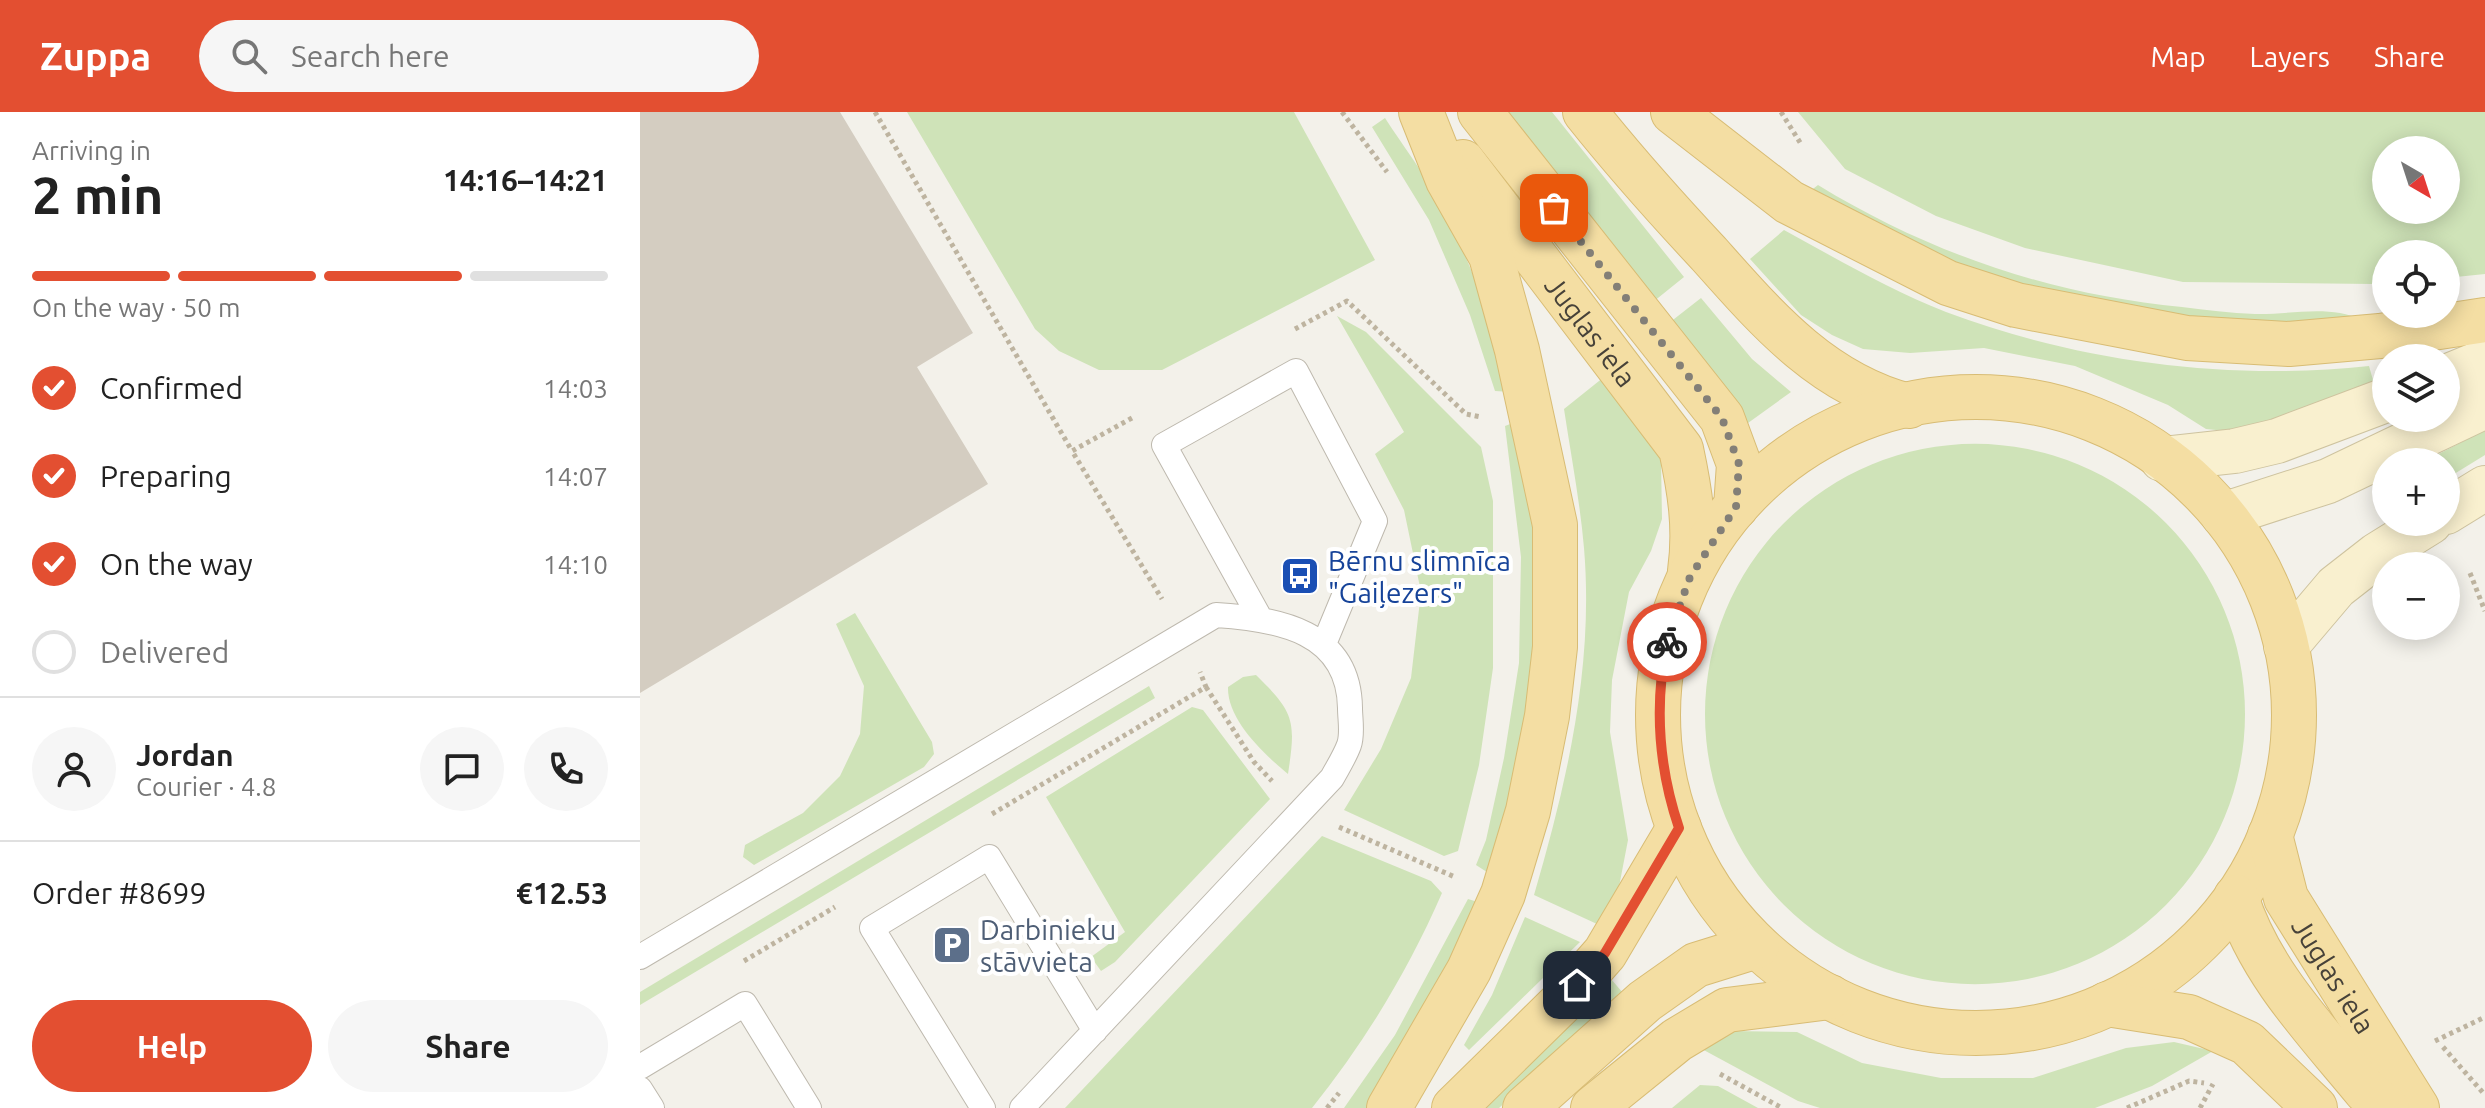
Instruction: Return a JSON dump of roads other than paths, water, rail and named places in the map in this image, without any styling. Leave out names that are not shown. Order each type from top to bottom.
[{"type":"main road","name":"Juglas iela","points":[[1421,112],[1485,189],[1681,449],[1691,496],[1695,537],[1690,577]]},
{"type":"main road","points":[[1389,1108],[1469,970],[1503,894],[1531,797],[1547,716],[1555,647],[1555,525],[1517,350],[1491,256],[1448,180],[1421,112]]},
{"type":"main road","name":"Juglas iela","points":[[1480,112],[1722,418],[1739,464],[1736,507]]},
{"type":"main road","points":[[1585,112],[1773,326],[1849,384],[1876,397],[1909,406]]},
{"type":"main road","points":[[1673,112],[1789,202],[1948,283],[2016,305],[2187,338],[2289,344],[2380,336],[2485,320]]},
{"type":"main road","points":[[2460,371],[2485,361]]},
{"type":"main road","points":[[1967,397],[2041,404],[2112,428],[2162,459],[2204,494],[2223,515],[2255,563],[2286,646],[2293,700],[2291,756],[2270,835],[2236,897],[2178,959],[2132,992],[2107,1004],[2025,1029],[1940,1031],[1883,1019],[1830,997],[1792,975],[1757,946],[1704,880],[1679,828],[1663,773],[1659,702],[1669,630],[1690,577],[1736,507],[1777,466],[1825,433],[1866,417],[1909,406],[1967,397]]},
{"type":"main road","points":[[2162,459],[2235,451],[2277,441],[2372,405]]},
{"type":"main road","points":[[2223,515],[2328,481],[2485,406]]},
{"type":"main road","points":[[2460,503],[2485,488]]},
{"type":"main road","points":[[2286,646],[2336,587],[2408,536]]},
{"type":"main road","points":[[1454,1108],[1562,1002],[1605,953],[1679,828]]},
{"type":"main road","name":"Juglas iela","points":[[2270,835],[2286,898],[2417,1108]]},
{"type":"main road","name":"Juglas iela","points":[[2236,897],[2247,932],[2262,960],[2366,1091],[2387,1108]]},
{"type":"main road","points":[[1525,1108],[1645,1001],[1696,965],[1757,946]]},
{"type":"main road","points":[[1593,1108],[1677,1040],[1727,1010],[1830,997]]},
{"type":"main road","points":[[2107,1004],[2189,1017],[2247,1043],[2315,1108]]},
{"type":"lane","points":[[1260,618],[1164,445],[1296,371],[1375,521],[1324,644]]},
{"type":"lane","points":[[640,957],[1216,615],[1260,618],[1295,628],[1324,644],[1343,670],[1350,693],[1351,742],[1332,778],[1022,1108]]},
{"type":"lane","points":[[983,1108],[872,928],[989,857],[1095,1031]]},
{"type":"lane","points":[[640,1067],[745,1004],[809,1108]]},
{"type":"lane","points":[[640,1089],[652,1108]]},
{"type":"place","name":"Bērnu slimnīca \"Gaiļezers\"","points":[[1300,576]]},
{"type":"place","name":"Darbinieku stāvvieta","points":[[952,945]]}]
